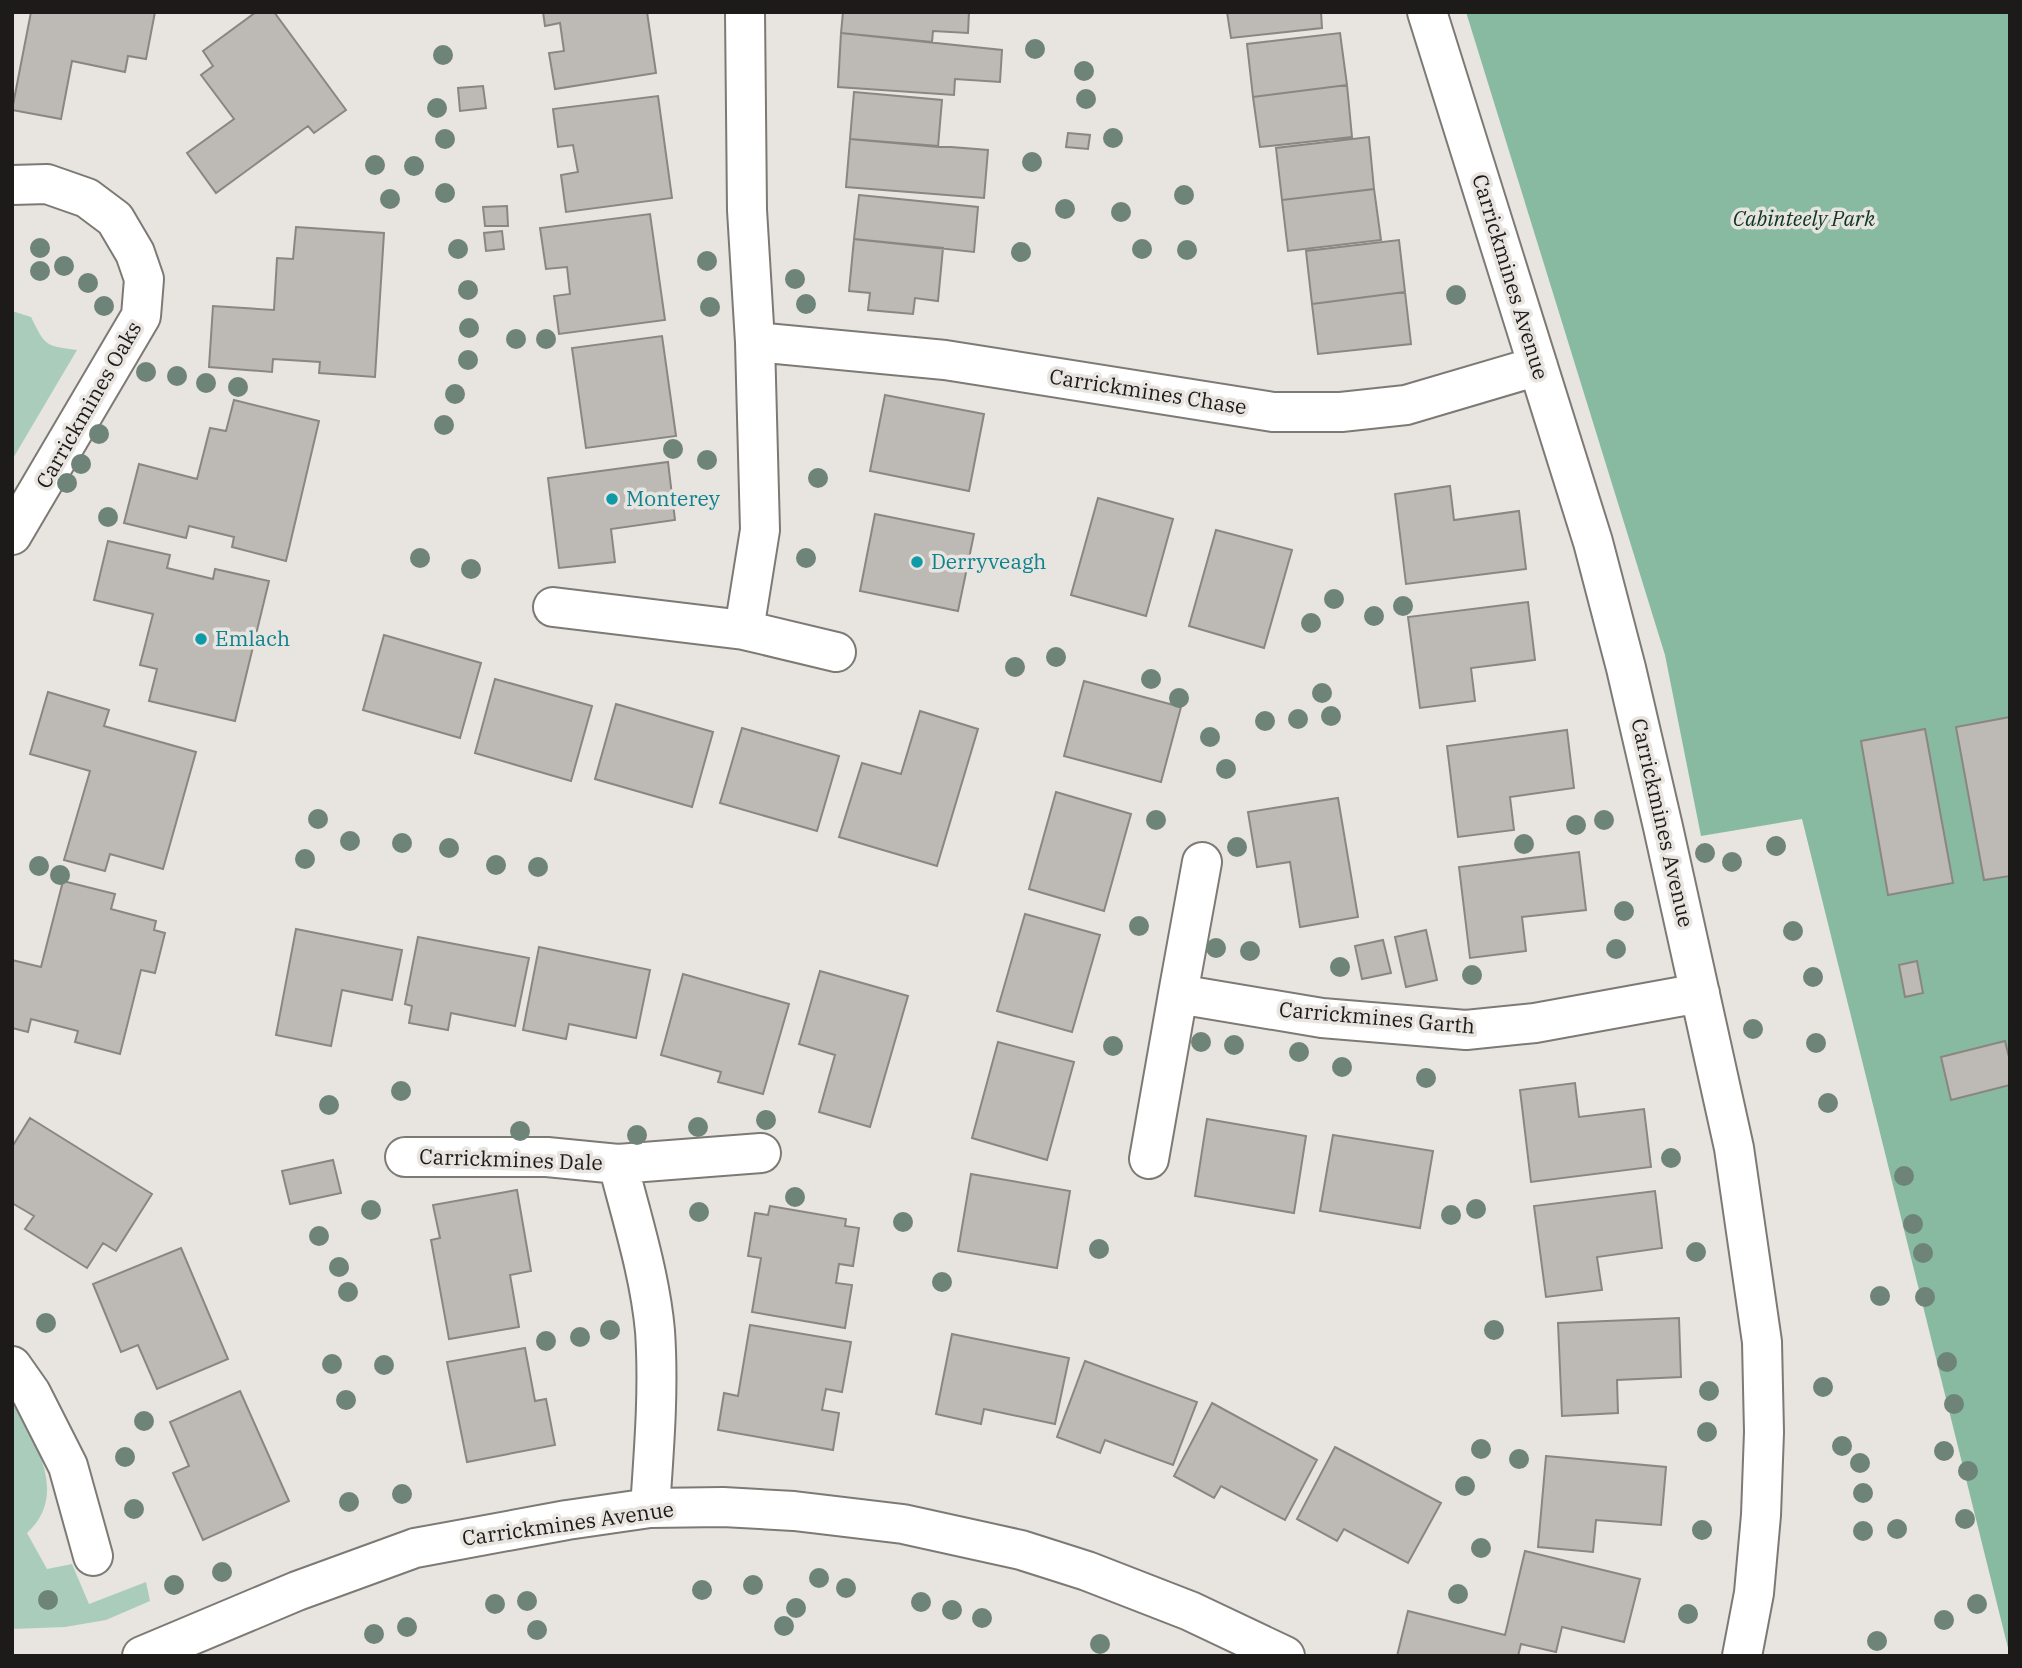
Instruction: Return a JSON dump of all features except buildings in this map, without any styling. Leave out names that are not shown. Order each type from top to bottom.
[{"type":"street","points":[[744,630],[760,530],[755,342],[747,210],[744,80],[746,12]]},
{"type":"street","name":"Carrickmines Avenue","points":[[1427,12],[1593,542],[1620,643],[1734,1148],[1762,1342],[1764,1432],[1761,1515],[1754,1593],[1742,1656]]},
{"type":"street","name":"Carrickmines Oaks","points":[[12,185],[47,184],[87,198],[115,219],[135,253],[144,279],[141,316],[12,535]]},
{"type":"street","name":"Carrickmines Chase","points":[[755,342],[945,360],[1273,412],[1341,412],[1406,405],[1538,366]]},
{"type":"street","points":[[553,607],[744,630],[836,652]]},
{"type":"street","points":[[1149,1159],[1202,862]]},
{"type":"street","name":"Carrickmines Garth","points":[[1178,994],[1322,1018],[1466,1030],[1535,1023],[1700,993]]},
{"type":"street","name":"Carrickmines Dale","points":[[405,1157],[547,1157],[618,1164],[761,1153]]},
{"type":"street","name":"Carrickmines Dale","points":[[618,1164],[645,1270],[654,1332],[655,1419],[650,1508]]},
{"type":"street","points":[[12,1366],[31,1393],[68,1466],[93,1556]]},
{"type":"street","name":"Carrickmines Avenue","points":[[142,1656],[297,1591],[415,1548],[650,1508],[723,1507],[793,1511],[903,1524],[995,1544],[1087,1570],[1190,1611],[1285,1656]]},
{"type":"green space","name":"Cabinteely Park","points":[[1466,12],[2010,12],[2010,1656],[1802,819],[1701,836],[1665,655]]},
{"type":"green space","points":[[12,311],[31,317],[43,339],[52,345],[77,350],[12,460]]},
{"type":"green space","points":[[15,1406],[32,1437],[45,1470],[46,1503],[39,1518],[27,1533],[47,1569],[72,1564],[89,1604],[146,1582],[150,1601],[106,1620],[65,1627],[12,1629],[12,1409]]},
{"type":"place","name":"Monterey","points":[[612,499]]},
{"type":"place","name":"Derryveagh","points":[[917,562]]},
{"type":"place","name":"Emlach","points":[[201,639]]}]
